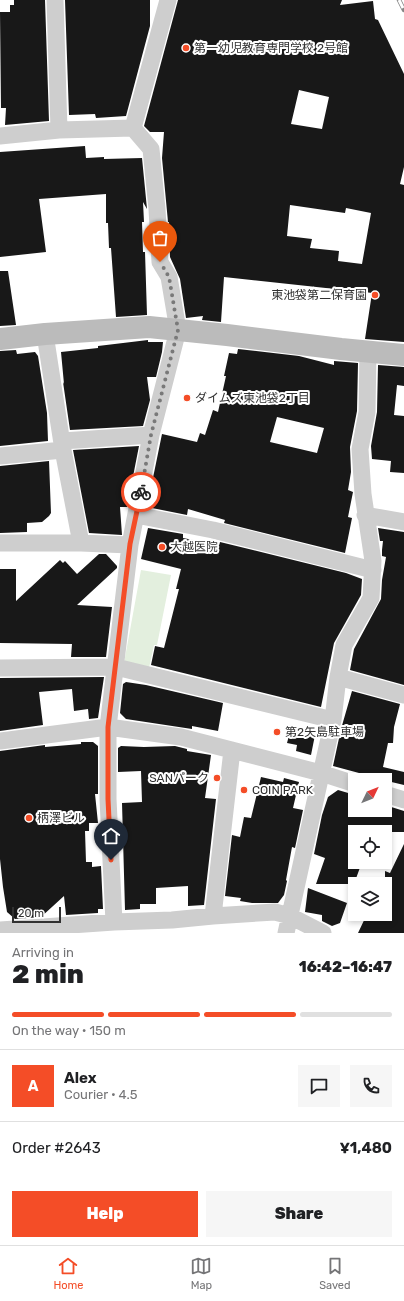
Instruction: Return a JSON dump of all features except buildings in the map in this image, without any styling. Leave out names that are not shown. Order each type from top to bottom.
[{"type":"street","points":[[55,0],[59,130]]},
{"type":"street","points":[[133,128],[168,0]]},
{"type":"street","points":[[0,136],[59,130],[133,128]]},
{"type":"street","points":[[114,922],[108,799],[108,727],[130,544],[151,435],[178,330],[169,277],[160,262],[151,149],[133,128]]},
{"type":"street","points":[[0,339],[46,334],[149,327],[404,355]]},
{"type":"street","points":[[46,334],[63,446],[81,543]]},
{"type":"street","points":[[286,933],[333,720],[338,677],[344,645],[372,598],[373,561],[365,515],[360,449],[366,412],[368,352]]},
{"type":"street","points":[[0,456],[63,446],[151,435]]},
{"type":"street","points":[[136,515],[213,530],[373,570]]},
{"type":"street","points":[[365,515],[404,522]]},
{"type":"street","points":[[0,543],[130,544]]},
{"type":"street","points":[[0,668],[116,667],[333,720]]},
{"type":"street","points":[[338,677],[404,695]]},
{"type":"street","points":[[0,741],[108,727],[181,737],[321,773],[348,782]]},
{"type":"street","points":[[212,916],[232,750]]},
{"type":"street","points":[[392,796],[404,800]]},
{"type":"street","points":[[0,930],[114,922],[172,926],[212,916],[275,912],[290,916],[323,933]]},
{"type":"green space","points":[[141,570],[171,575],[157,645],[154,645],[149,668],[124,663]]},
{"type":"railway","points":[[399,0],[404,10]]},
{"type":"way so far","points":[[141,492],[151,435],[178,330],[169,277],[160,262]]},
{"type":"place","name":"第一幼児教育専門学校 2号館","points":[[186,48]]},
{"type":"place","name":"東池袋第二保育園","points":[[375,295]]},
{"type":"place","name":"ダイムズ東池袋2丁目","points":[[187,398]]},
{"type":"place","name":"大越医院","points":[[162,547]]},
{"type":"place","name":"第2矢島駐車場","points":[[277,732]]},
{"type":"place","name":"SANパーク","points":[[217,778]]},
{"type":"place","name":"COIN PARK","points":[[244,790]]},
{"type":"place","name":"柄澤ビル","points":[[29,818]]},
{"type":"route","points":[[111,860],[108,799],[108,727],[130,544],[141,492]]}]
